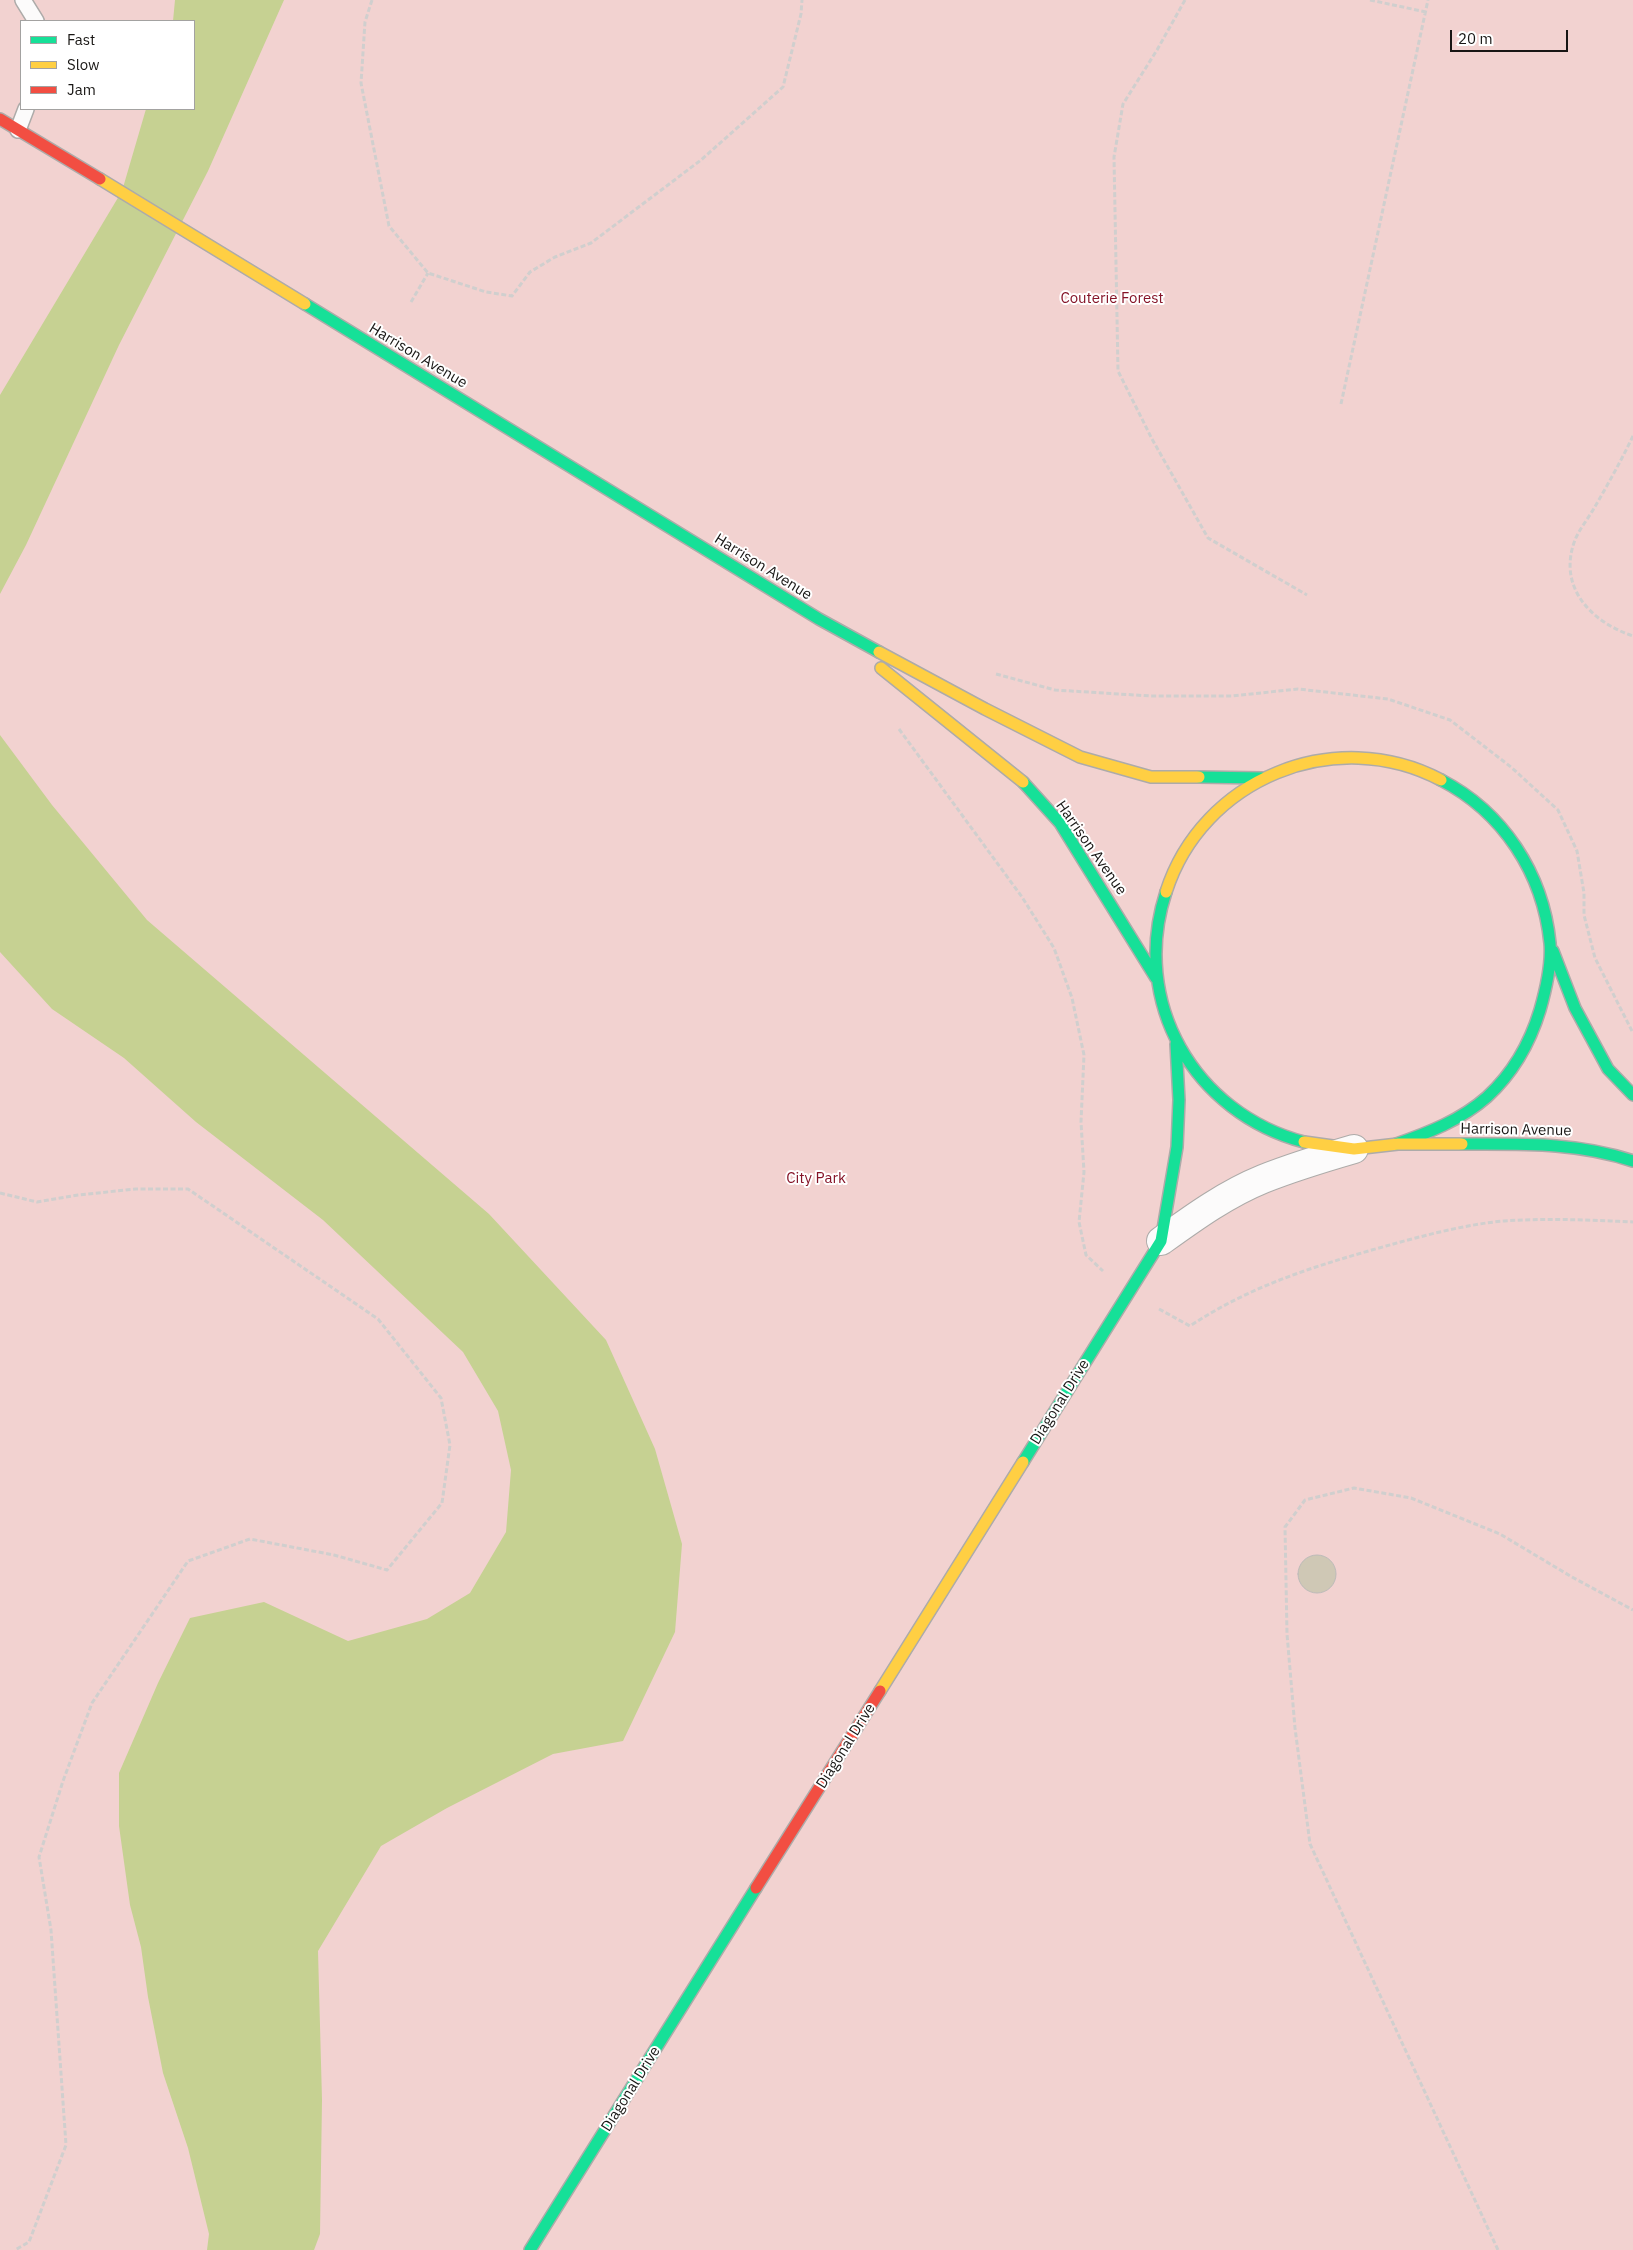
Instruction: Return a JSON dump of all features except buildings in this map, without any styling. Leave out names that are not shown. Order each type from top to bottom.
[{"type":"street","name":"Harrison Avenue","points":[[0,119],[93,174],[819,619],[985,709],[1080,758],[1151,777],[1262,778]]},
{"type":"street","name":"Harrison Avenue","points":[[819,619],[1018,777],[1060,823],[1100,883],[1156,978]]},
{"type":"street","name":"Harrison Avenue","points":[[1633,1095],[1608,1069],[1575,1008],[1550,944],[1541,896],[1522,852],[1492,814],[1454,784],[1409,765],[1361,756],[1313,760],[1262,778],[1222,804],[1190,840],[1168,883],[1158,920],[1156,930],[1156,978],[1164,1011],[1176,1041],[1193,1069],[1209,1087],[1240,1114],[1276,1134],[1315,1146],[1356,1149],[1396,1144],[1567,1144],[1613,1154],[1633,1161]]},
{"type":"street","name":"Harrison Avenue","points":[[1396,1144],[1440,1129],[1478,1104],[1510,1072],[1533,1033],[1546,989],[1550,944]]},
{"type":"street","name":"Diagonal Drive","points":[[530,2250],[1161,1241],[1172,1187],[1178,1133],[1179,1087],[1176,1041]]},
{"type":"street","name":"Diagonal Drive","points":[[1161,1241],[1226,1197],[1261,1180],[1308,1162],[1356,1149]]},
{"type":"lane","points":[[23,0],[35,20]]},
{"type":"lane","points":[[18,130],[26,110]]},
{"type":"path","points":[[372,0],[365,22],[361,83],[388,226],[428,273],[486,292],[512,296],[530,272],[555,257],[591,243],[701,160],[783,87],[801,14],[802,0]]},
{"type":"path","points":[[1185,0],[1157,50],[1123,104],[1114,157],[1118,371],[1152,439],[1208,538],[1307,595]]},
{"type":"path","points":[[1370,0],[1426,12]]},
{"type":"path","points":[[1341,404],[1428,0]]},
{"type":"path","points":[[411,302],[428,273]]},
{"type":"path","points":[[1633,436],[1575,540],[1570,566],[1571,581],[1582,601],[1595,616],[1623,633],[1633,636]]},
{"type":"path","points":[[894,722],[1022,897],[1054,948],[1072,998],[1084,1055],[1081,1122],[1084,1172],[1079,1222],[1086,1255],[1128,1293],[1190,1326],[1217,1308],[1260,1287],[1327,1262],[1424,1236],[1503,1221],[1583,1219],[1633,1222]]},
{"type":"path","points":[[0,1193],[37,1202],[126,1190],[188,1189],[378,1319],[441,1398],[450,1445],[442,1502],[387,1570],[334,1555],[250,1539],[188,1561],[92,1703],[63,1781],[39,1857],[51,1930],[66,2145],[29,2242],[15,2250]]},
{"type":"path","points":[[1498,2250],[1310,1844],[1295,1728],[1288,1634],[1285,1527],[1305,1500],[1354,1488],[1411,1498],[1500,1534],[1572,1577],[1633,1610]]},
{"type":"green space","name":"City Park","points":[[0,0],[1633,0],[1633,2250],[0,2250]]},
{"type":"shaded area","points":[[175,0],[284,0],[208,171],[119,345],[26,545],[0,594],[0,395],[122,191],[146,110],[195,110],[195,20],[173,20]]},
{"type":"shaded area","points":[[0,735],[52,805],[147,920],[489,1214],[606,1340],[655,1449],[682,1544],[675,1632],[623,1741],[553,1754],[447,1808],[381,1846],[318,1951],[322,2100],[320,2234],[314,2250],[207,2250],[209,2234],[188,2148],[163,2073],[148,1997],[141,1947],[130,1905],[119,1826],[119,1773],[158,1683],[190,1618],[264,1602],[348,1641],[427,1619],[470,1593],[506,1532],[511,1470],[498,1411],[463,1352],[323,1220],[196,1122],[124,1058],[52,1009],[0,952]]},
{"type":"traffic: fast","points":[[305,304],[819,619],[879,652]]},
{"type":"traffic: fast","points":[[1199,777],[1262,778]]},
{"type":"traffic: fast","points":[[1396,1144],[1455,1119],[1477,1105],[1496,1088],[1512,1068],[1531,1034],[1542,1002],[1549,968],[1550,943],[1546,917],[1539,892],[1529,869],[1501,827],[1463,793],[1441,780]]},
{"type":"traffic: fast","points":[[1023,782],[1060,823],[1156,978]]},
{"type":"traffic: fast","points":[[1166,892],[1157,933],[1157,973],[1165,1012],[1180,1047],[1203,1079],[1231,1106],[1265,1127],[1304,1142]]},
{"type":"traffic: fast","points":[[1553,951],[1575,1008],[1608,1069],[1633,1095]]},
{"type":"traffic: fast","points":[[1023,1462],[1161,1241],[1177,1147],[1179,1100],[1176,1044]]},
{"type":"traffic: fast","points":[[1462,1144],[1527,1144],[1570,1147],[1591,1150],[1633,1161]]},
{"type":"traffic: fast","points":[[530,2250],[756,1888]]},
{"type":"traffic: slow","points":[[100,179],[305,304]]},
{"type":"traffic: slow","points":[[879,652],[1080,757],[1151,777],[1199,777]]},
{"type":"traffic: slow","points":[[881,668],[1023,782]]},
{"type":"traffic: slow","points":[[1166,892],[1184,852],[1209,819],[1241,792],[1277,773],[1317,761],[1358,758],[1400,764],[1441,780]]},
{"type":"traffic: slow","points":[[1304,1142],[1354,1149],[1398,1144],[1462,1144]]},
{"type":"traffic: slow","points":[[880,1691],[1023,1462]]},
{"type":"traffic: jam","points":[[0,119],[100,179]]},
{"type":"traffic: jam","points":[[756,1888],[880,1691]]},
{"type":"park label","name":"Couterie Forest","points":[[1112,299]]}]
